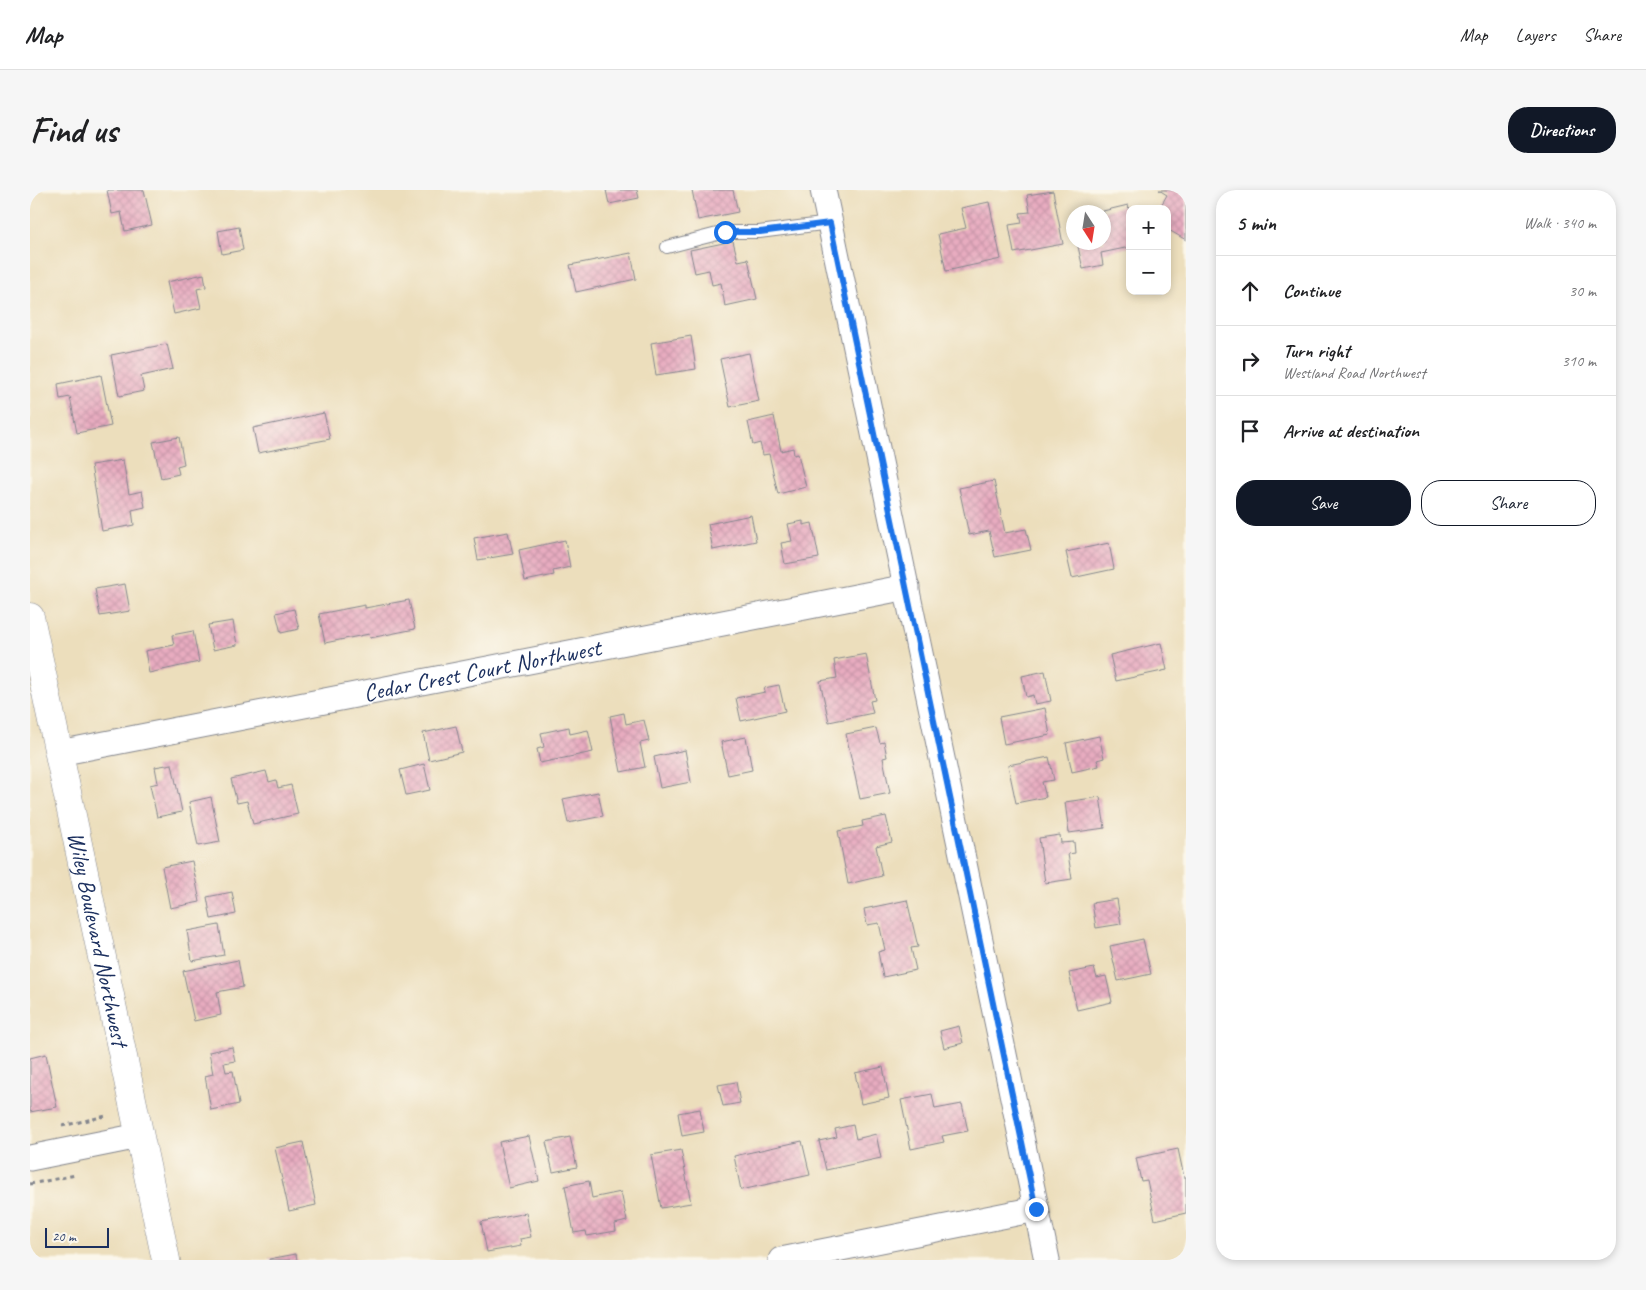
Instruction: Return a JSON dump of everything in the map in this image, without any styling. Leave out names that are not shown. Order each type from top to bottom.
[{"type":"street","points":[[823,190],[1047,1260]]},
{"type":"street","name":"Cedar Crest Court Northwest","points":[[59,753],[907,587]]},
{"type":"street","name":"Wiley Boulevard Northwest","points":[[30,617],[166,1260]]},
{"type":"street","points":[[30,1158],[140,1136]]},
{"type":"street","points":[[781,1260],[1036,1209]]},
{"type":"lane","points":[[667,246],[725,232],[760,232],[830,223]]},
{"type":"path","points":[[58,1126],[106,1116]]},
{"type":"building","points":[[107,190],[144,190],[152,225],[125,231],[121,212],[112,214]]},
{"type":"building","points":[[606,190],[637,190],[639,198],[609,204]]},
{"type":"building","points":[[692,190],[733,190],[738,212],[698,220]]},
{"type":"building","points":[[1159,190],[1186,190],[1186,240],[1171,231],[1171,205],[1161,205],[1167,195]]},
{"type":"building","points":[[1053,191],[1063,244],[1014,253],[1009,225],[1022,223],[1020,213],[1030,212],[1027,195]]},
{"type":"building","points":[[989,202],[1001,259],[946,271],[938,234],[966,228],[961,208]]},
{"type":"building","points":[[1126,205],[1126,248],[1101,253],[1103,265],[1083,269],[1079,250],[1111,250],[1111,209]]},
{"type":"building","points":[[239,227],[243,250],[222,254],[218,231]]},
{"type":"building","points":[[733,241],[738,261],[748,259],[757,299],[725,306],[721,283],[712,285],[709,270],[695,273],[690,250]]},
{"type":"building","points":[[631,253],[636,279],[576,292],[570,265]]},
{"type":"building","points":[[204,274],[206,287],[197,289],[201,308],[174,314],[167,282]]},
{"type":"building","points":[[691,336],[696,369],[656,375],[651,343]]},
{"type":"building","points":[[167,344],[173,369],[141,376],[144,391],[119,396],[111,355]]},
{"type":"building","points":[[749,353],[759,401],[730,407],[720,359]]},
{"type":"building","points":[[101,375],[111,426],[77,433],[70,397],[60,399],[58,384]]},
{"type":"building","points":[[324,413],[330,439],[258,453],[253,428]]},
{"type":"building","points":[[774,416],[781,451],[793,448],[794,455],[798,454],[806,487],[778,494],[769,454],[763,455],[760,443],[753,445],[748,422]]},
{"type":"building","points":[[179,437],[184,464],[177,466],[179,474],[161,478],[153,442]]},
{"type":"building","points":[[123,460],[129,494],[142,491],[145,507],[132,510],[134,525],[102,531],[91,465]]},
{"type":"building","points":[[994,481],[1005,533],[1026,529],[1031,550],[995,557],[989,531],[969,535],[959,488]]},
{"type":"building","points":[[751,515],[756,541],[713,550],[708,524]]},
{"type":"building","points":[[803,521],[803,525],[812,523],[819,558],[785,564],[781,543],[792,541],[788,524]]},
{"type":"building","points":[[508,532],[513,554],[478,560],[474,538]]},
{"type":"building","points":[[565,540],[570,567],[553,571],[554,575],[525,581],[519,550]]},
{"type":"building","points":[[1109,543],[1114,569],[1072,578],[1066,552]]},
{"type":"building","points":[[125,584],[130,611],[100,616],[95,589]]},
{"type":"building","points":[[409,600],[415,629],[370,638],[369,634],[325,643],[319,614],[365,605],[365,608]]},
{"type":"building","points":[[294,609],[299,629],[281,633],[276,613]]},
{"type":"building","points":[[233,621],[237,645],[213,650],[208,625]]},
{"type":"building","points":[[193,631],[199,662],[149,673],[145,651],[174,645],[172,635]]},
{"type":"building","points":[[1161,643],[1167,670],[1116,681],[1110,655]]},
{"type":"building","points":[[866,654],[875,700],[870,701],[873,713],[829,722],[820,681],[837,678],[834,660]]},
{"type":"building","points":[[1045,671],[1051,701],[1035,704],[1033,695],[1026,697],[1022,676]]},
{"type":"building","points":[[779,685],[785,711],[741,721],[736,698],[765,692],[764,688]]},
{"type":"building","points":[[1045,708],[1050,735],[1004,744],[999,717]]},
{"type":"building","points":[[624,713],[626,724],[644,720],[649,741],[640,743],[645,767],[621,772],[610,716]]},
{"type":"building","points":[[456,726],[462,752],[429,760],[423,733]]},
{"type":"building","points":[[569,727],[570,734],[588,730],[593,752],[540,763],[537,749],[544,747],[541,733]]},
{"type":"building","points":[[876,728],[880,743],[884,742],[887,757],[883,758],[890,793],[860,799],[846,734]]},
{"type":"building","points":[[1099,736],[1104,758],[1097,760],[1099,766],[1072,772],[1066,743]]},
{"type":"building","points":[[746,737],[752,770],[728,775],[721,742]]},
{"type":"building","points":[[685,750],[691,782],[660,788],[654,757]]},
{"type":"building","points":[[1049,757],[1054,780],[1042,782],[1046,797],[1016,803],[1008,765]]},
{"type":"building","points":[[172,764],[182,812],[157,817],[150,785],[158,783],[155,767]]},
{"type":"building","points":[[424,764],[430,790],[406,795],[400,770]]},
{"type":"building","points":[[266,771],[269,782],[276,780],[278,788],[291,785],[298,814],[253,824],[247,801],[237,803],[231,779]]},
{"type":"building","points":[[598,792],[603,816],[568,823],[563,799]]},
{"type":"building","points":[[211,797],[220,842],[198,846],[189,802]]},
{"type":"building","points":[[1100,797],[1105,828],[1069,833],[1065,802]]},
{"type":"building","points":[[886,816],[892,842],[876,846],[882,876],[848,884],[838,831],[863,826],[862,821]]},
{"type":"building","points":[[1060,835],[1061,843],[1074,842],[1075,853],[1068,854],[1072,879],[1045,883],[1039,838]]},
{"type":"building","points":[[192,861],[200,902],[170,908],[162,867]]},
{"type":"building","points":[[232,892],[236,914],[211,919],[207,897]]},
{"type":"building","points":[[1117,899],[1121,924],[1096,928],[1092,903]]},
{"type":"building","points":[[907,900],[918,947],[911,948],[916,970],[883,977],[878,952],[885,950],[879,923],[867,925],[864,909]]},
{"type":"building","points":[[219,925],[224,955],[192,961],[187,931]]},
{"type":"building","points":[[1143,939],[1151,974],[1118,981],[1110,946]]},
{"type":"building","points":[[238,960],[243,987],[217,992],[221,1015],[194,1021],[183,971]]},
{"type":"building","points":[[1094,968],[1097,978],[1106,976],[1112,1002],[1077,1010],[1069,973]]},
{"type":"building","points":[[959,1026],[963,1043],[944,1048],[940,1031]]},
{"type":"building","points":[[232,1047],[235,1061],[224,1063],[226,1072],[233,1071],[239,1104],[211,1110],[205,1076],[213,1074],[209,1052]]},
{"type":"building","points":[[46,1054],[57,1107],[30,1112],[30,1058]]},
{"type":"building","points":[[883,1067],[889,1098],[861,1104],[855,1073]]},
{"type":"building","points":[[736,1082],[740,1103],[723,1106],[718,1085]]},
{"type":"building","points":[[932,1094],[935,1109],[962,1104],[968,1131],[942,1136],[944,1142],[911,1149],[901,1100]]},
{"type":"building","points":[[700,1109],[704,1132],[682,1136],[678,1113]]},
{"type":"building","points":[[853,1125],[856,1139],[876,1134],[881,1158],[826,1170],[819,1141],[837,1137],[835,1129]]},
{"type":"building","points":[[529,1136],[539,1181],[509,1188],[499,1142]]},
{"type":"building","points":[[570,1137],[577,1167],[553,1172],[546,1142]]},
{"type":"building","points":[[802,1141],[810,1175],[741,1190],[734,1156]]},
{"type":"building","points":[[303,1142],[316,1205],[289,1211],[275,1148]]},
{"type":"building","points":[[1178,1149],[1184,1177],[1186,1177],[1186,1213],[1155,1220],[1147,1180],[1141,1181],[1136,1158]]},
{"type":"building","points":[[681,1150],[691,1203],[661,1208],[651,1155]]},
{"type":"building","points":[[589,1181],[592,1198],[621,1192],[627,1221],[615,1224],[616,1231],[587,1236],[586,1231],[574,1233],[565,1186]]},
{"type":"building","points":[[526,1213],[531,1237],[520,1239],[521,1246],[487,1252],[481,1222]]},
{"type":"building","points":[[296,1254],[297,1260],[269,1260],[269,1259]]},
{"type":"route","points":[[725,232],[760,232],[830,223],[1036,1209]]}]
